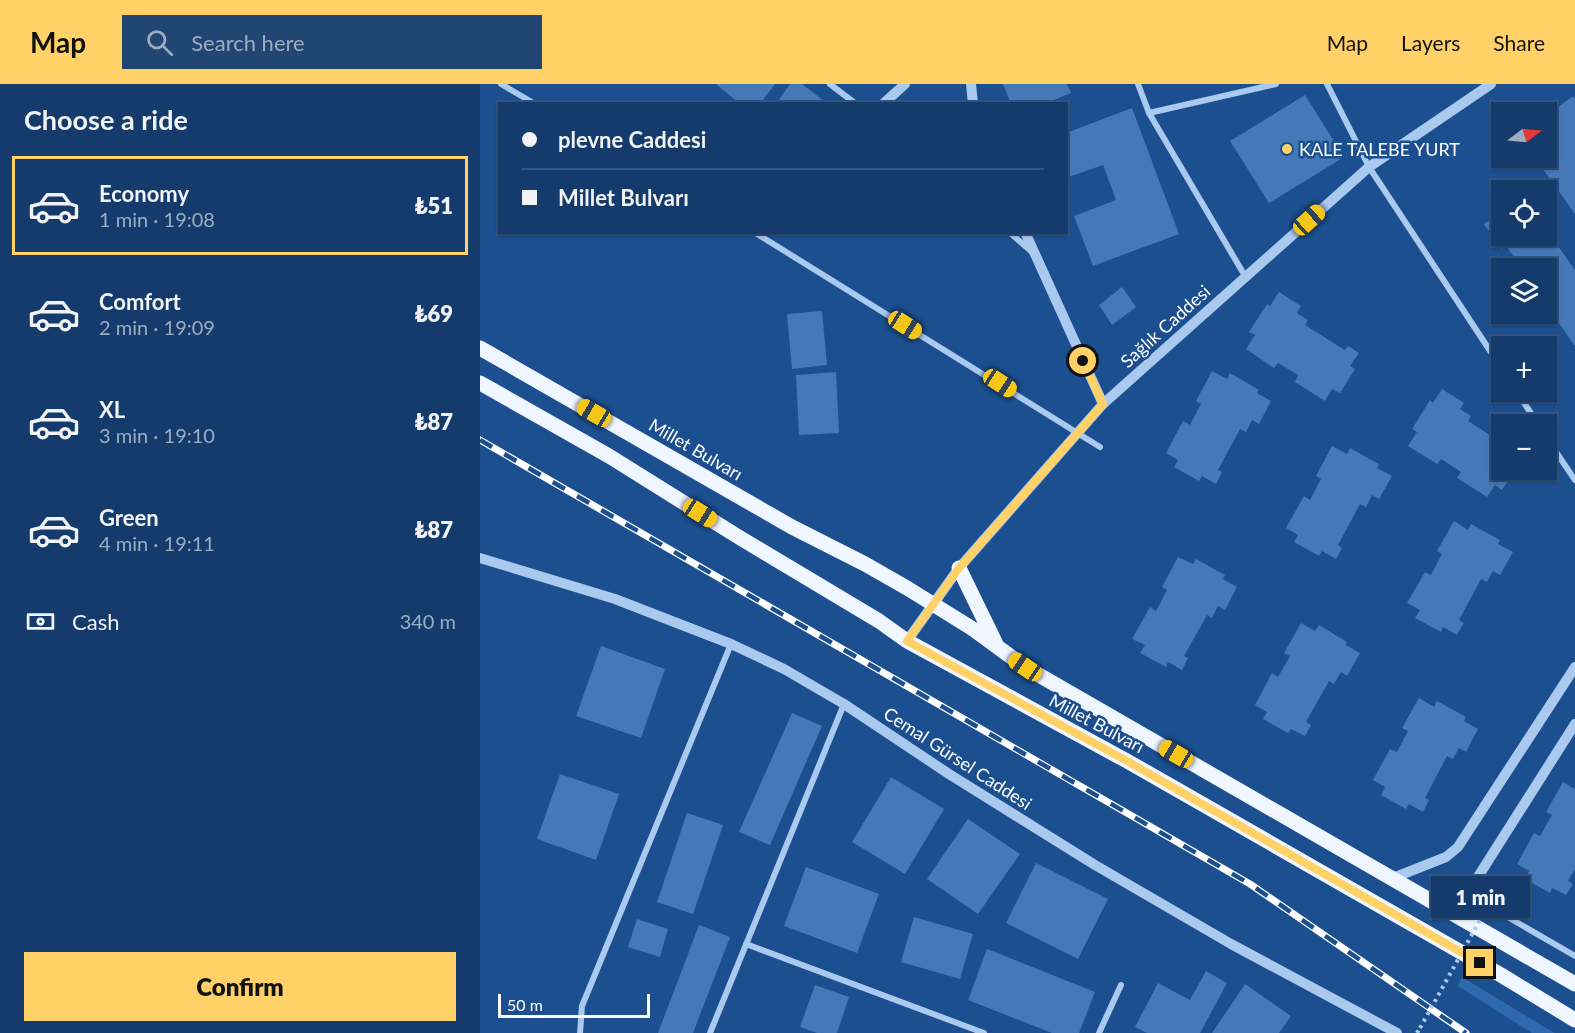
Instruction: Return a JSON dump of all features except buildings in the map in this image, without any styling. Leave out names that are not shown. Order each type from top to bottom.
[{"type":"main road","name":"Millet Bulvarı","points":[[480,348],[792,526],[866,564],[933,603],[1036,673],[1575,984]]},
{"type":"main road","name":"Millet Bulvarı","points":[[480,383],[609,456],[879,621],[907,641],[1137,767],[1501,975],[1575,1020]]},
{"type":"main road","points":[[959,568],[999,649]]},
{"type":"street","points":[[501,84],[532,102]]},
{"type":"street","points":[[830,84],[853,102]]},
{"type":"street","points":[[885,102],[905,84]]},
{"type":"street","points":[[971,84],[973,102]]},
{"type":"street","points":[[1138,84],[1149,113],[1245,276]]},
{"type":"street","points":[[1149,113],[1276,84]]},
{"type":"street","points":[[1327,84],[1369,167],[1491,352]]},
{"type":"street","name":"Sağlık Caddesi","points":[[907,641],[959,568],[1103,404],[1369,167],[1491,84]]},
{"type":"street","points":[[757,234],[1100,447]]},
{"type":"street","points":[[1011,234],[1035,254]]},
{"type":"street","points":[[1026,234],[1103,404]]},
{"type":"street","points":[[1557,453],[1575,480]]},
{"type":"street","name":"Cemal Gürsel Caddesi","points":[[480,558],[615,599],[731,644],[784,669],[844,704],[949,774],[1095,865],[1230,945],[1397,1033]]},
{"type":"street","points":[[580,1033],[582,1006],[731,644]]},
{"type":"street","points":[[1393,878],[1446,857],[1458,847],[1575,667]]},
{"type":"street","points":[[710,1033],[844,704]]},
{"type":"street","points":[[1455,914],[1575,724]]},
{"type":"street","points":[[1468,894],[1575,956]]},
{"type":"street","points":[[746,944],[984,1033]]},
{"type":"street","points":[[1100,1033],[1121,985]]},
{"type":"path","points":[[1417,1033],[1480,920]]},
{"type":"shaded area","points":[[1462,977],[1555,1033],[1532,1033],[1458,986]]},
{"type":"railway","points":[[480,440],[1250,884],[1466,1033]]},
{"type":"place","name":"KALE TALEBE YURT","points":[[1287,149]]},
{"type":"route","points":[[1083,361],[1103,404],[959,568],[907,641],[1127,761],[1480,963]]}]
